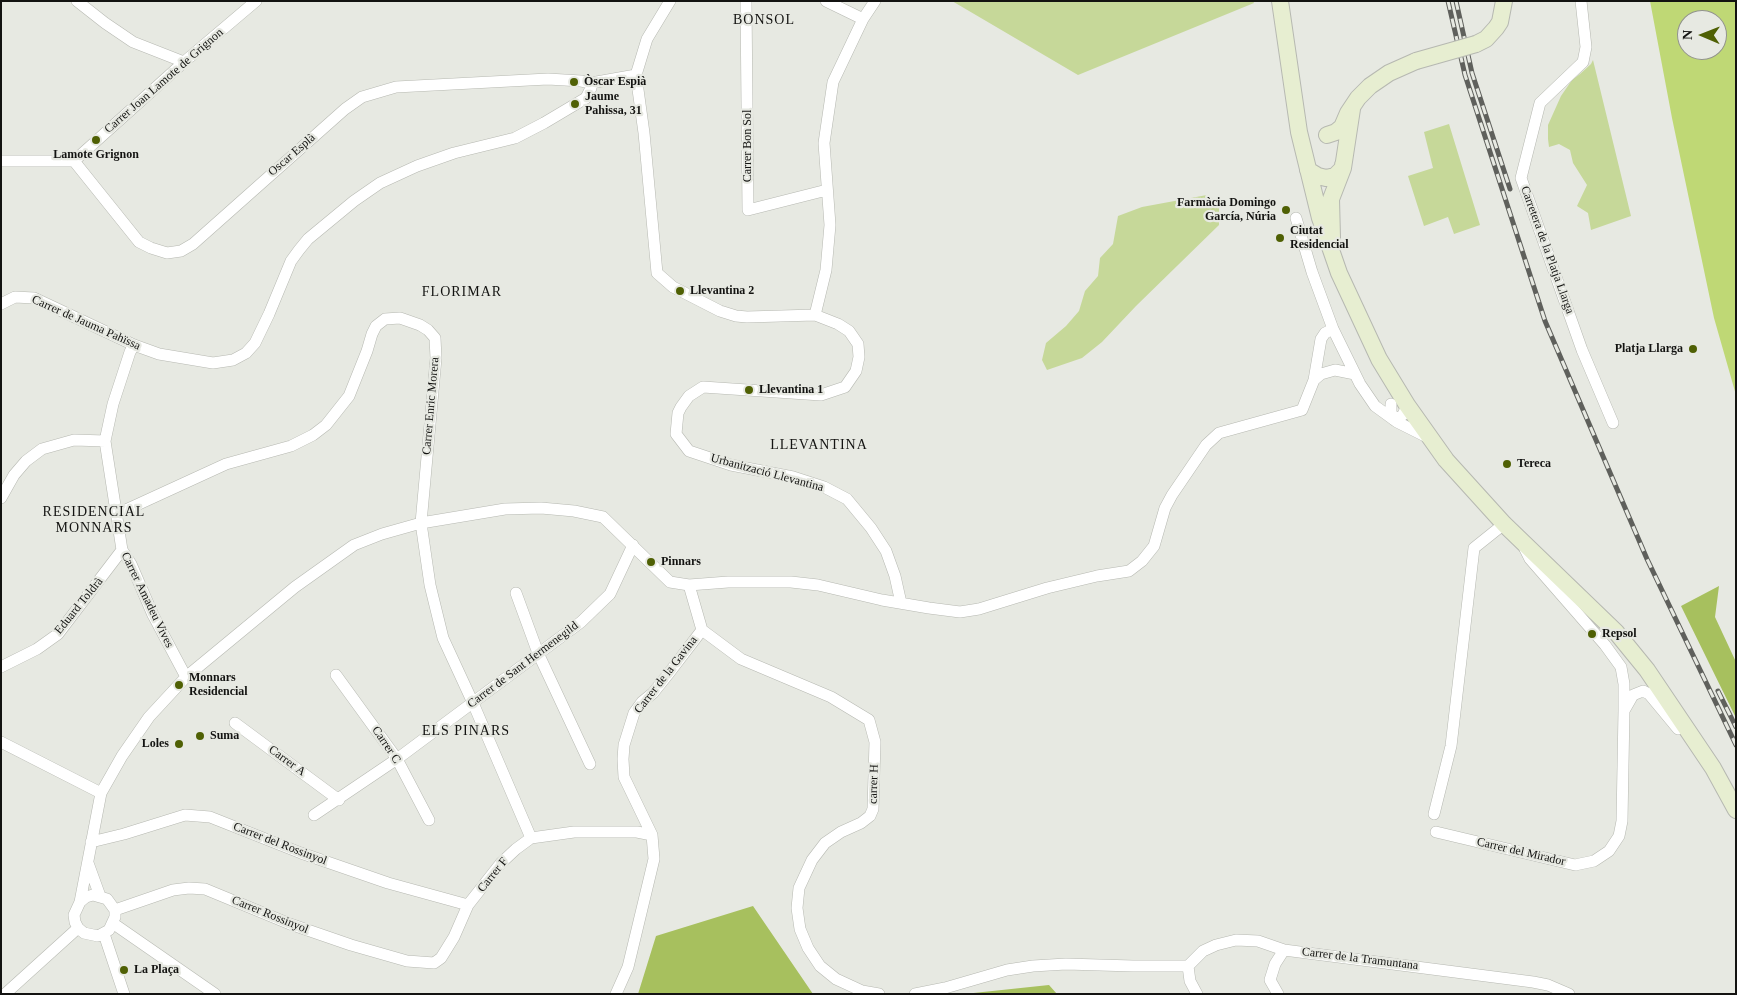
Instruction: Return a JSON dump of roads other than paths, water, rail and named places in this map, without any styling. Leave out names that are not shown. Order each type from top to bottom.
[{"type":"street","points":[[77,1],[105,24],[133,42],[184,62]]},
{"type":"street","name":"Carrer Joan Lamote de Grignon","points":[[74,161],[184,62],[256,1]]},
{"type":"street","points":[[636,75],[647,39],[670,1]]},
{"type":"street","name":"Carrer Bon Sol","points":[[746,1],[748,210],[827,190]]},
{"type":"street","points":[[826,1],[864,19]]},
{"type":"street","points":[[814,315],[826,270],[830,225],[824,144],[833,82],[875,1]]},
{"type":"street","points":[[1280,1],[1296,117],[1320,218],[1358,316],[1399,400],[1404,415],[1394,420]]},
{"type":"street","points":[[1327,135],[1336,132],[1342,127],[1348,113],[1358,98],[1370,86],[1389,73],[1416,61],[1476,44],[1486,39],[1500,22],[1504,1]]},
{"type":"street","name":"Carretera de la Platja Llarga","points":[[1581,1],[1586,47],[1583,62],[1540,103],[1521,178],[1582,350],[1612,423]]},
{"type":"street","name":"Oscar Esplà","points":[[74,161],[139,242],[150,248],[167,253],[181,251],[193,244],[345,109],[362,97],[396,87],[548,79],[581,81],[591,84],[636,75]]},
{"type":"street","name":"Urbanització Llevantina","points":[[636,75],[644,133],[657,273],[673,287],[720,311],[736,316],[814,315],[849,330],[858,344],[859,357],[856,371],[845,386],[821,395],[703,387],[689,396],[681,407],[678,413],[676,434],[689,451],[731,466],[793,477],[824,487],[847,499],[871,528],[886,551],[895,576],[901,603]]},
{"type":"street","name":"Carrer de Jauma Pahïssa","points":[[1,304],[15,297],[34,298],[134,346],[159,354],[213,363],[233,360],[246,353],[255,343],[295,256],[308,239],[354,201],[380,183],[417,166],[454,153],[515,138],[586,98],[591,84]]},
{"type":"street","points":[[1334,258],[1331,199],[1343,168],[1352,109]]},
{"type":"street","points":[[1296,117],[1309,131],[1327,135],[1340,146],[1343,153],[1343,168],[1335,176],[1326,178],[1308,170]]},
{"type":"street","points":[[1,162],[74,161]]},
{"type":"street","points":[[1296,218],[1312,272],[1333,329],[1369,398],[1375,406],[1396,422],[1431,439]]},
{"type":"street","name":"Carrer Enric Morera","points":[[117,514],[226,464],[291,446],[312,435],[326,425],[349,396],[376,326],[384,319],[400,318],[420,325],[435,338],[436,358],[421,523]]},
{"type":"street","points":[[80,902],[90,842],[102,793],[122,756],[149,717],[186,677],[295,587],[354,545],[382,534],[421,523],[505,509],[541,508],[574,511],[603,518],[670,582],[689,584],[791,582],[818,585],[882,600],[960,612],[999,604],[1047,588],[1097,576],[1129,571],[1142,561],[1154,546],[1165,508],[1206,445],[1218,433],[1302,410],[1314,380],[1321,339],[1325,333],[1333,329]]},
{"type":"street","name":"Carrer Amadeu Vives","points":[[134,346],[130,352],[113,404],[105,441],[122,550],[131,564],[153,614],[186,677]]},
{"type":"street","points":[[1314,380],[1321,374],[1335,370],[1355,374]]},
{"type":"street","points":[[1375,406],[1388,406],[1399,400]]},
{"type":"street","points":[[1399,400],[1452,466],[1504,524],[1616,632],[1647,670],[1707,759],[1736,810]]},
{"type":"street","points":[[1,498],[14,475],[26,461],[42,449],[74,440],[105,441]]},
{"type":"street","points":[[421,523],[430,585],[443,638],[474,703],[532,838]]},
{"type":"street","points":[[1434,814],[1451,746],[1474,548],[1504,524]]},
{"type":"street","name":"Carrer del Mirador","points":[[1436,832],[1575,865],[1594,861],[1610,851],[1619,836],[1622,821],[1624,710],[1624,684],[1621,667],[1605,645],[1530,560],[1521,541]]},
{"type":"street","name":"Carrer de Sant Hermenegild","points":[[314,815],[339,800],[474,703],[581,622],[610,594],[633,545]]},
{"type":"street","name":"Eduard Toldrà","points":[[1,667],[38,649],[58,634],[122,550]]},
{"type":"street","name":"Carrer de la Gavina","points":[[616,994],[628,967],[654,859],[652,835],[624,777],[624,744],[634,713],[642,702],[653,693],[702,630],[689,584]]},
{"type":"street","points":[[516,593],[538,653],[590,764]]},
{"type":"street","name":"carrer H","points":[[702,630],[741,659],[831,697],[869,720],[875,742],[873,809],[870,816],[861,824],[842,832],[825,843],[816,854],[799,888],[797,908],[800,929],[808,948],[820,966],[836,979],[862,991],[879,994]]},
{"type":"street","name":"Carrer C","points":[[336,675],[396,759],[429,820]]},
{"type":"street","points":[[1624,710],[1633,695],[1642,691],[1649,694],[1693,747],[1707,759]]},
{"type":"street","name":"Carrer A","points":[[235,723],[339,800]]},
{"type":"street","points":[[1,742],[102,793]]},
{"type":"street","name":"Carrer del Rossinyol","points":[[90,842],[124,834],[185,815],[210,817],[301,853],[388,883],[468,905]]},
{"type":"street","name":"Carrer F","points":[[426,964],[434,963],[441,958],[454,937],[468,905],[501,863],[532,838],[574,832],[637,832],[652,835]]},
{"type":"street","points":[[88,863],[100,896]]},
{"type":"street","name":"Carrer Rossinyol","points":[[115,910],[173,890],[205,889],[316,933],[407,961],[426,964]]},
{"type":"street","points":[[100,896],[107,899],[115,910],[114,924],[104,934],[90,936],[78,928],[74,915],[80,902],[86,897],[100,896]]},
{"type":"street","points":[[114,924],[215,994]]},
{"type":"street","points":[[5,994],[78,928]]},
{"type":"street","points":[[104,934],[124,994]]},
{"type":"street","name":"Carrer de la Tramuntana","points":[[1188,966],[1203,951],[1226,942],[1236,940],[1258,941],[1284,950],[1533,982],[1548,985],[1568,994]]},
{"type":"street","points":[[1278,994],[1270,980],[1275,964],[1284,950]]},
{"type":"street","points":[[915,994],[945,988],[1007,970],[1066,964],[1188,966],[1190,981],[1198,994]]},
{"type":"railway","points":[[1448,1],[1465,75],[1545,321],[1647,559],[1736,745]]},
{"type":"railway","points":[[1456,1],[1472,73],[1510,189]]},
{"type":"railway","points":[[1718,691],[1736,727]]},
{"type":"place","name":"Òscar Espià","points":[[574,82]]},
{"type":"place","name":"Jaume Pahissa, 31","points":[[575,104]]},
{"type":"place","name":"Lamote Grignon","points":[[96,140]]},
{"type":"place","name":"Farmàcia Domingo García, Núria","points":[[1286,210]]},
{"type":"place","name":"Ciutat Residencial","points":[[1280,238]]},
{"type":"place","name":"Llevantina 2","points":[[680,291]]},
{"type":"place","name":"Platja Llarga","points":[[1693,349]]},
{"type":"place","name":"Llevantina 1","points":[[749,390]]},
{"type":"place","name":"Tereca","points":[[1507,464]]},
{"type":"place","name":"Pinnars","points":[[651,562]]},
{"type":"place","name":"Repsol","points":[[1592,634]]},
{"type":"place","name":"Monnars Residencial","points":[[179,685]]},
{"type":"place","name":"Suma","points":[[200,736]]},
{"type":"place","name":"Loles","points":[[179,744]]},
{"type":"place","name":"La Plaça","points":[[124,970]]},
{"type":"district","name":"BONSOL","points":[[764,20]]},
{"type":"district","name":"FLORIMAR","points":[[462,292]]},
{"type":"district","name":"LLEVANTINA","points":[[819,445]]},
{"type":"district","name":"RESIDENCIAL MONNARS","points":[[94,520]]},
{"type":"district","name":"ELS PINARS","points":[[466,731]]}]
